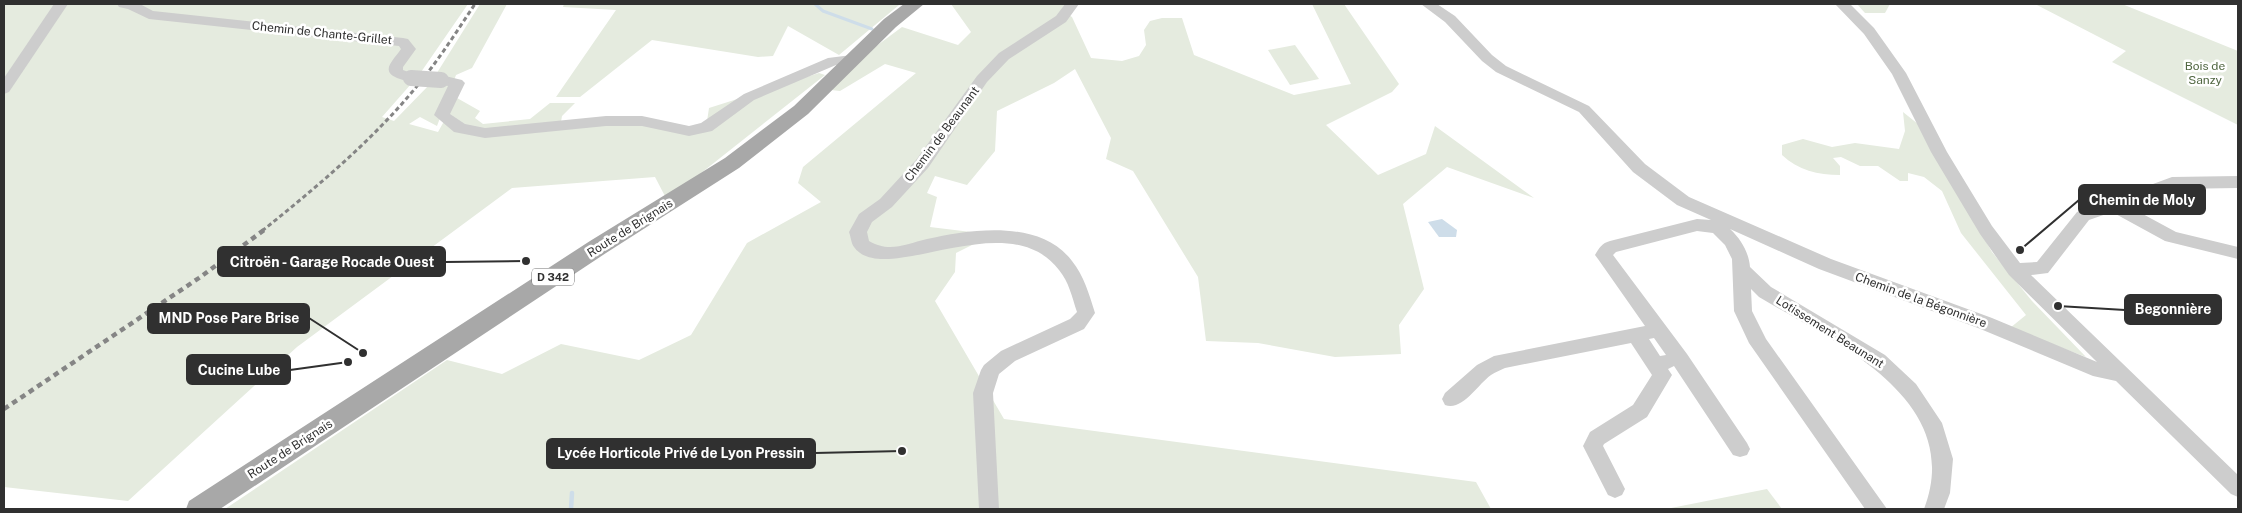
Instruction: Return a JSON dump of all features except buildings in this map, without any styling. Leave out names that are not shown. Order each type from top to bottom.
[{"type":"main road","name":"Route de Brignais","points":[[199,509],[590,252],[732,163],[802,110],[852,59],[915,4]]},
{"type":"street","points":[[4,89],[61,4]]},
{"type":"street","name":"Chemin de Chante-Grillet","points":[[124,4],[132,5],[149,15],[403,42],[409,49],[396,67],[396,73],[411,78],[457,83],[442,115],[460,128],[485,133],[606,121],[642,121],[689,131],[706,127],[750,97],[833,61],[852,59]]},
{"type":"street","name":"Chemin de Beaunant","points":[[989,509],[983,394],[991,370],[1008,356],[1077,324],[1086,313],[1082,293],[1070,269],[1044,245],[1022,238],[982,236],[890,253],[874,252],[861,244],[858,232],[865,218],[886,202],[922,164],[958,111],[1004,56],[1060,19],[1072,4]]},
{"type":"street","name":"Chemin de la Bégonnière","points":[[1428,4],[1450,19],[1487,58],[1501,69],[1584,109],[1639,168],[1683,201],[1720,223],[1985,323],[2100,371],[2121,374]]},
{"type":"street","points":[[1842,4],[1869,31],[1899,73],[1939,152],[1986,230],[2015,270],[2238,488]]},
{"type":"street","points":[[2015,270],[2042,268],[2083,216],[2112,204],[2172,183],[2238,182]]},
{"type":"street","points":[[2112,204],[2171,237],[2238,253]]},
{"type":"street","name":"Chemin de la Bégonnière","points":[[1720,223],[1697,225],[1610,247],[1604,255],[1680,359],[1740,449]]},
{"type":"street","name":"Lotissement Beaunant","points":[[1720,223],[1741,259],[1743,311],[1758,344],[1877,509]]},
{"type":"street","name":"Lotissement Beaunant","points":[[1742,270],[1765,292],[1878,360],[1909,389],[1932,423],[1943,459],[1940,494],[1934,509]]},
{"type":"street","points":[[1452,399],[1484,370],[1501,361],[1659,330]]},
{"type":"street","points":[[1615,489],[1593,446],[1597,438],[1640,411],[1662,375],[1636,335]]},
{"type":"street","points":[[1655,364],[1680,359]]},
{"type":"green space","points":[[4,4],[468,4],[419,75],[382,117],[394,121],[430,84],[480,4],[507,4],[472,68],[456,75],[437,126],[420,117],[409,124],[438,132],[457,98],[480,111],[475,118],[483,124],[530,119],[550,103],[575,103],[562,116],[560,128],[608,123],[706,128],[709,108],[819,73],[825,75],[667,200],[655,177],[512,188],[297,347],[128,501],[4,487]]},
{"type":"green space","points":[[564,4],[899,5],[839,55],[788,26],[773,56],[758,57],[652,40],[580,97],[556,97],[616,10],[563,7]]},
{"type":"green space","points":[[951,4],[1065,4],[1061,10],[1072,17],[1091,58],[1122,61],[1139,56],[1146,45],[1144,30],[1150,21],[1162,18],[1182,18],[1194,55],[1294,95],[1351,84],[1312,4],[1344,4],[1399,84],[1392,92],[1326,125],[1378,175],[1426,154],[1435,126],[1534,198],[1447,167],[1403,204],[1424,289],[1399,325],[1401,354],[1335,357],[1258,343],[1206,341],[1198,277],[1133,171],[1106,159],[1111,138],[1075,69],[1054,83],[997,111],[995,151],[967,185],[935,176],[927,193],[937,197],[930,227],[971,232],[982,240],[956,253],[955,272],[935,301],[1004,419],[1476,482],[1491,509],[225,509],[447,360],[502,374],[561,344],[639,360],[691,335],[747,243],[821,202],[798,183],[803,167],[916,73],[885,64],[840,91],[831,90],[875,47],[902,27],[958,45],[971,32]]},
{"type":"green space","points":[[1857,4],[1890,4],[1885,13],[1865,13]]},
{"type":"green space","name":"Bois de Sanzy","points":[[2035,4],[2122,4],[2238,51],[2238,125],[2112,62],[2126,51]]},
{"type":"green space","points":[[1295,45],[1319,79],[1290,85],[1268,50]]},
{"type":"green space","points":[[1903,112],[1918,124],[1992,252],[2032,301],[2086,357],[2010,328],[2026,315],[1961,233],[1942,191],[1924,177],[1908,173],[1908,181],[1900,181],[1878,166],[1860,166],[1841,157],[1833,158],[1840,166],[1840,175],[1824,174],[1802,168],[1782,155],[1782,145],[1803,139],[1832,147],[1855,143],[1899,149],[1905,131]]},
{"type":"green space","points":[[1767,489],[1782,509],[1666,509]]},
{"type":"water","points":[[1442,219],[1457,230],[1456,237],[1439,237],[1428,222]]},
{"type":"waterway","points":[[815,4],[823,11],[872,29]]},
{"type":"waterway","points":[[571,509],[572,493]]},
{"type":"railway","points":[[262,231],[308,194],[374,134],[432,67],[475,4]]},
{"type":"railway","points":[[4,409],[199,278],[264,230]]},
{"type":"place","name":"Chemin de Moly","points":[[2020,250]]},
{"type":"place","name":"Citroën - Garage Rocade Ouest","points":[[526,261]]},
{"type":"place","name":"Begonnière","points":[[2058,306]]},
{"type":"place","name":"MND Pose Pare Brise","points":[[363,353]]},
{"type":"place","name":"Cucine Lube","points":[[348,362]]},
{"type":"place","name":"Lycée Horticole Privé de Lyon Pressin","points":[[902,451]]}]
